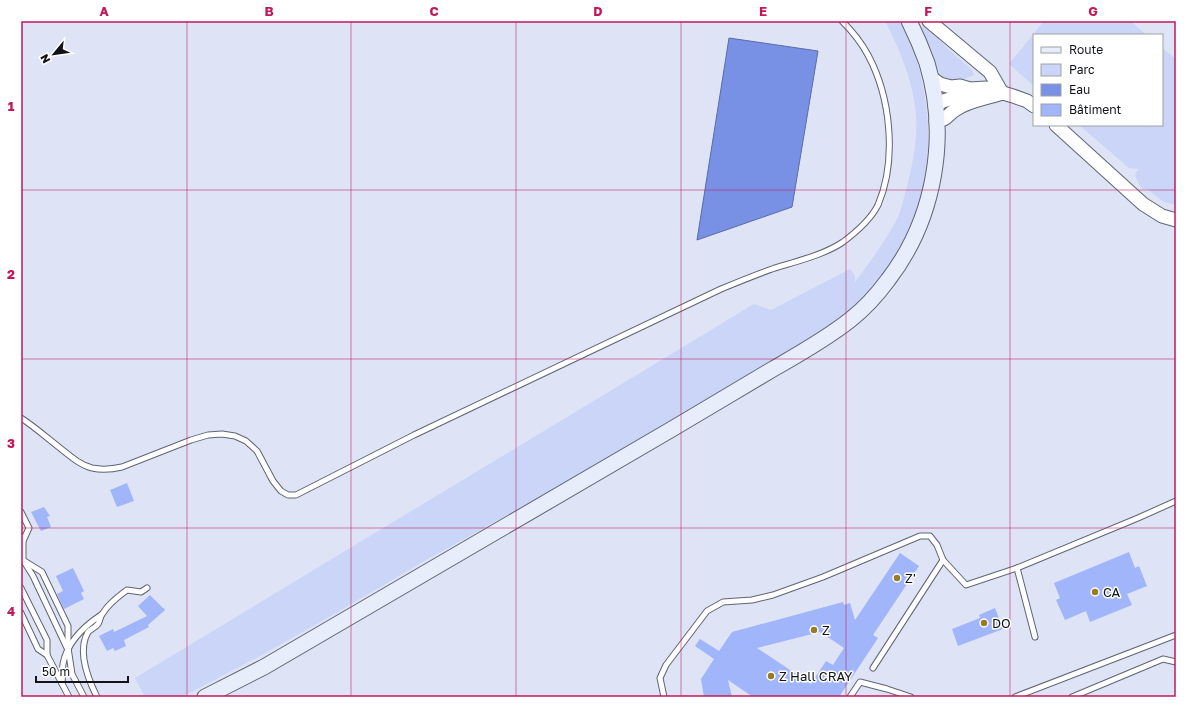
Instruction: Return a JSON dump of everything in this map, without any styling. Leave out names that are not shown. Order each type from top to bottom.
[{"type":"main road","points":[[206,697],[264,667],[808,348],[849,321],[867,304],[889,279],[905,254],[918,229],[933,181],[937,149],[936,113],[930,77],[923,53],[909,21]]},
{"type":"street","points":[[929,21],[990,72],[1002,93]]},
{"type":"street","points":[[930,77],[940,84],[950,87],[960,86],[970,89],[986,88],[1027,101],[1033,105]]},
{"type":"street","points":[[970,89],[963,95],[942,101],[936,113],[944,120],[955,110],[971,102],[1002,93]]},
{"type":"street","points":[[1057,126],[1143,204],[1162,216],[1176,220]]},
{"type":"lane","points":[[21,418],[71,457],[92,468],[114,469],[208,435],[222,434],[234,436],[246,441],[257,451],[273,481],[281,492],[288,495],[296,495],[414,435],[721,289],[770,270],[813,256],[841,243],[862,227],[877,206],[886,181],[889,147],[888,120],[876,72],[867,54],[852,32],[842,21]]},
{"type":"lane","points":[[664,697],[660,678],[666,665],[707,611],[723,602],[752,600],[773,595],[823,577],[920,536],[930,536],[937,545],[944,560],[966,585],[1017,568],[1176,501]]},
{"type":"lane","points":[[21,512],[29,528],[22,539],[22,560],[33,576],[68,648]]},
{"type":"lane","points":[[22,560],[42,572],[68,626],[68,648],[72,674],[84,697]]},
{"type":"lane","points":[[873,668],[944,560]]},
{"type":"lane","points":[[1017,568],[1036,637]]},
{"type":"lane","points":[[21,588],[47,640],[47,655],[69,697]]},
{"type":"lane","points":[[62,684],[63,664],[68,648],[76,635],[101,615],[112,602],[127,590],[141,592],[147,588]]},
{"type":"lane","points":[[21,613],[38,649],[47,655]]},
{"type":"lane","points":[[97,697],[87,675],[84,655],[85,643],[89,632],[97,625],[101,615]]},
{"type":"lane","points":[[1015,697],[1176,635]]},
{"type":"lane","points":[[1072,697],[1163,659],[1176,662]]},
{"type":"lane","points":[[850,697],[860,682],[911,697]]},
{"type":"green space","points":[[885,21],[899,21],[908,38],[919,68],[926,108],[928,147],[924,184],[913,219],[898,252],[876,282],[849,310],[817,335],[585,472],[419,564],[260,656],[182,697],[145,697],[135,678],[754,304],[771,310],[850,269],[855,276],[855,282],[882,244],[898,216],[914,153],[916,125],[915,104],[901,55]]},
{"type":"green space","points":[[1044,21],[1130,21],[1146,34],[1033,34]]},
{"type":"green space","points":[[926,24],[947,48],[972,70],[974,75],[959,81],[949,80],[942,76],[937,70],[922,29],[922,27]]},
{"type":"green space","points":[[1033,35],[1033,85],[1009,64]]},
{"type":"green space","points":[[1163,49],[1176,59],[1176,205],[1164,202],[1147,189],[1143,189],[1135,176],[1139,169],[1129,168],[1080,126],[1163,126]]},
{"type":"water","points":[[729,38],[818,51],[792,207],[697,240]]},
{"type":"building","points":[[127,483],[134,501],[117,507],[110,490]]},
{"type":"building","points":[[44,507],[50,516],[47,517],[51,527],[41,531],[31,512]]},
{"type":"building","name":"CA","points":[[1129,552],[1135,568],[1139,566],[1147,586],[1127,594],[1132,605],[1090,622],[1086,611],[1065,620],[1056,600],[1060,598],[1054,583]]},
{"type":"building","points":[[900,553],[919,566],[873,635],[878,638],[839,697],[753,697],[728,680],[732,697],[704,697],[701,679],[714,659],[695,646],[700,639],[719,651],[732,632],[843,602],[844,605],[850,603],[855,620]],"holes":[[[820,632],[844,648],[833,665],[826,661],[811,684],[757,648]]]},
{"type":"building","points":[[73,568],[84,591],[81,593],[84,599],[64,609],[57,594],[63,591],[56,576]]},
{"type":"building","points":[[150,595],[165,610],[148,625],[149,627],[124,640],[126,646],[115,651],[113,648],[107,651],[99,636],[113,629],[114,632],[147,616],[138,606]]},
{"type":"building","name":"DO","points":[[995,608],[1003,629],[958,646],[952,629],[980,618],[979,615]]},
{"type":"place","name":"Z'","points":[[897,578]]},
{"type":"place","name":"CA","points":[[1095,592]]},
{"type":"place","name":"DO","points":[[984,623]]},
{"type":"place","name":"Z","points":[[814,630]]},
{"type":"place","name":"Z Hall CRAY","points":[[771,676]]}]
